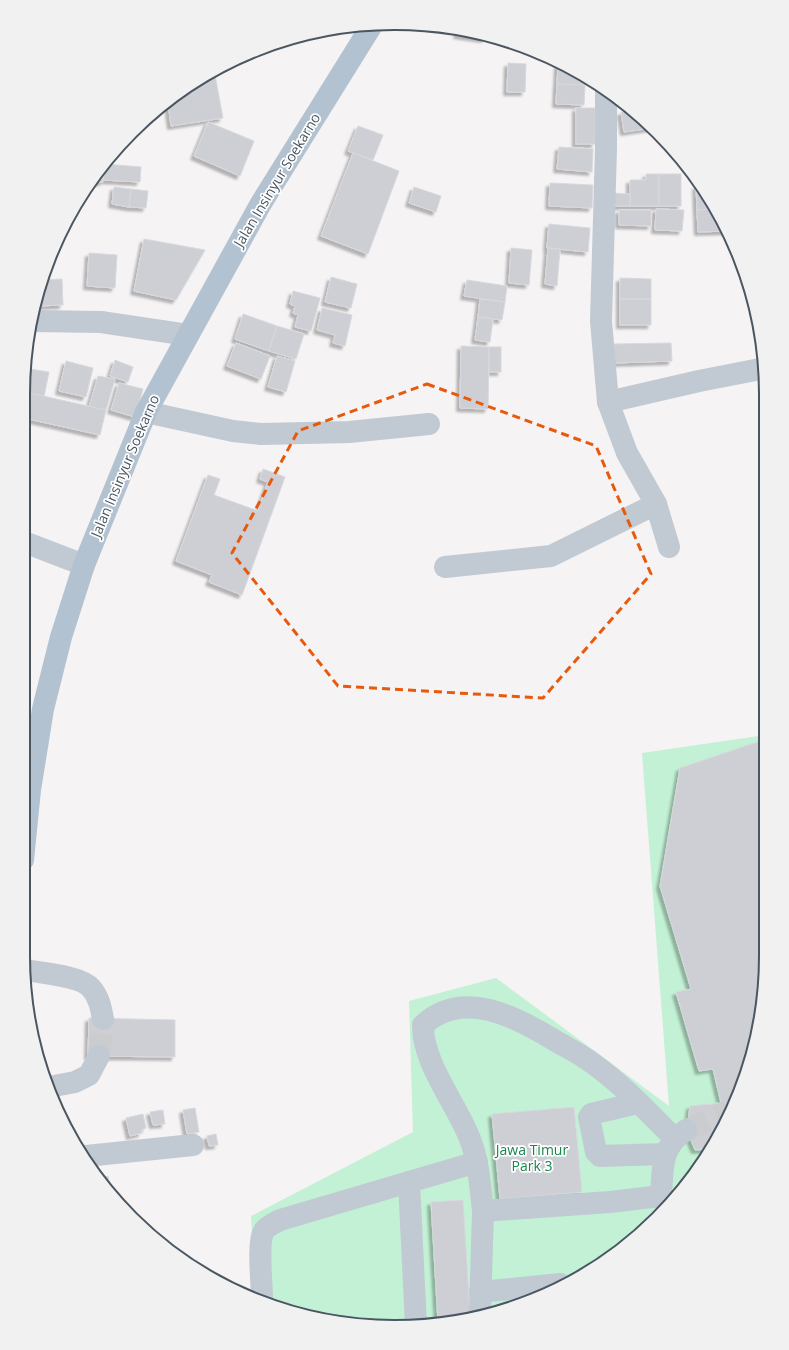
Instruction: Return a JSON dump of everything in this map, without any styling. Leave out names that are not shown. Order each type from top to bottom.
[{"type":"main road","name":"Jalan Insinyur Soekarno","points":[[30,790],[43,709],[61,638],[84,565],[146,412],[260,205],[368,31]]},
{"type":"street","points":[[606,98],[601,321],[608,402],[627,453],[656,504],[669,547]]},
{"type":"street","points":[[37,321],[101,322],[188,335]]},
{"type":"street","points":[[608,402],[758,369]]},
{"type":"street","points":[[146,412],[233,431],[261,434],[349,432],[429,424]]},
{"type":"street","points":[[445,567],[551,556],[645,508],[656,504]]},
{"type":"street","points":[[30,544],[84,565]]},
{"type":"street","points":[[31,971],[75,980],[90,986],[100,1002],[103,1019]]},
{"type":"street","points":[[538,1290],[517,1296],[480,1302],[483,1211],[477,1162],[469,1137],[438,1078],[423,1036],[424,1026],[430,1019],[444,1011],[467,1007],[493,1010],[528,1024],[588,1060],[638,1103],[675,1140]]},
{"type":"street","points":[[54,1086],[75,1082],[89,1075],[99,1056]]},
{"type":"street","points":[[638,1103],[591,1114],[589,1117],[596,1152],[600,1156],[675,1140]]},
{"type":"street","points":[[483,1211],[610,1202],[662,1203],[675,1140]]},
{"type":"street","points":[[90,1156],[193,1145]]},
{"type":"street","points":[[262,1295],[261,1241],[264,1230],[268,1227],[280,1220],[477,1162]]},
{"type":"street","points":[[409,1182],[416,1319]]},
{"type":"highlighted area","points":[[427,384],[596,446],[651,574],[543,698],[338,686],[232,553],[298,431]]},
{"type":"green space","name":"Jawa Timur Park 3","points":[[759,736],[759,956],[756,1003],[747,1050],[740,1073],[721,1117],[698,1158],[669,1196],[635,1230],[597,1259],[556,1282],[534,1292],[489,1308],[442,1317],[394,1320],[371,1319],[347,1317],[300,1308],[255,1292],[251,1216],[413,1132],[409,1001],[496,978],[669,1106],[642,753]]},
{"type":"building","points":[[508,63],[526,64],[525,92],[507,92]]},
{"type":"building","points":[[558,69],[585,85],[557,84]]},
{"type":"building","points":[[215,77],[223,118],[171,126],[169,108],[192,91]]},
{"type":"building","points":[[557,84],[585,85],[584,105],[556,104]]},
{"type":"building","points":[[576,108],[595,108],[595,144],[576,144]]},
{"type":"building","points":[[624,111],[644,129],[624,132],[621,112]]},
{"type":"building","points":[[208,122],[254,141],[240,176],[194,156]]},
{"type":"building","points":[[358,126],[383,135],[373,160],[348,151]]},
{"type":"building","points":[[559,147],[593,149],[592,172],[557,169]]},
{"type":"building","points":[[353,153],[399,171],[368,254],[321,236]]},
{"type":"building","points":[[112,165],[141,167],[140,182],[103,180],[104,175]]},
{"type":"building","points":[[646,174],[659,174],[659,206],[630,206],[630,180],[646,180]]},
{"type":"building","points":[[659,174],[681,174],[681,206],[659,206]]},
{"type":"building","points":[[102,177],[103,182],[98,182]]},
{"type":"building","points":[[550,183],[593,185],[592,208],[549,206]]},
{"type":"building","points":[[114,187],[131,189],[129,207],[112,204]]},
{"type":"building","points":[[414,187],[441,196],[436,212],[409,203]]},
{"type":"building","points":[[131,189],[148,191],[146,208],[129,207]]},
{"type":"building","points":[[696,189],[708,209],[697,210]]},
{"type":"building","points":[[611,193],[630,194],[630,206],[611,206]]},
{"type":"building","points":[[656,209],[684,210],[682,231],[655,230]]},
{"type":"building","points":[[708,209],[720,231],[698,232],[697,210]]},
{"type":"building","points":[[619,210],[651,210],[651,226],[619,225]]},
{"type":"building","points":[[549,224],[590,228],[588,252],[547,248]]},
{"type":"building","points":[[144,239],[205,250],[176,300],[134,291]]},
{"type":"building","points":[[511,248],[532,250],[529,285],[509,283]]},
{"type":"building","points":[[548,248],[560,249],[557,286],[545,284]]},
{"type":"building","points":[[89,253],[117,255],[115,288],[87,286]]},
{"type":"building","points":[[331,277],[357,284],[351,308],[325,302]]},
{"type":"building","points":[[620,278],[651,279],[651,299],[620,299]]},
{"type":"building","points":[[62,279],[63,305],[41,306],[48,280]]},
{"type":"building","points":[[467,280],[507,286],[505,302],[464,296]]},
{"type":"building","points":[[293,291],[320,298],[311,331],[295,327],[298,315],[293,313],[295,306],[290,304]]},
{"type":"building","points":[[480,299],[505,302],[502,320],[478,317]]},
{"type":"building","points":[[620,299],[651,299],[651,325],[620,325]]},
{"type":"building","points":[[322,308],[352,315],[345,346],[333,343],[335,335],[317,330]]},
{"type":"building","points":[[243,314],[277,326],[269,351],[235,339]]},
{"type":"building","points":[[478,317],[493,319],[490,342],[475,340]]},
{"type":"building","points":[[277,326],[304,334],[296,359],[269,351]]},
{"type":"building","points":[[236,343],[270,356],[261,379],[227,366]]},
{"type":"building","points":[[671,343],[672,361],[614,363],[614,344]]},
{"type":"building","points":[[461,346],[489,347],[488,409],[460,408]]},
{"type":"building","points":[[489,347],[501,347],[501,372],[489,372]]},
{"type":"building","points":[[277,356],[295,361],[286,392],[268,387]]},
{"type":"building","points":[[115,360],[133,367],[128,382],[110,376]]},
{"type":"building","points":[[66,361],[93,368],[86,397],[59,391]]},
{"type":"building","points":[[31,369],[49,372],[44,397],[30,394]]},
{"type":"building","points":[[98,376],[115,379],[106,410],[89,407]]},
{"type":"building","points":[[119,383],[143,389],[135,417],[111,410]]},
{"type":"building","points":[[30,393],[106,410],[100,435],[30,419]]},
{"type":"building","points":[[263,469],[285,477],[242,595],[209,582],[212,575],[176,561],[208,475],[220,479],[214,495],[258,511],[268,482],[260,479]]},
{"type":"building","points":[[759,741],[759,956],[756,1003],[747,1050],[731,1095],[703,1149],[695,1150],[687,1130],[690,1106],[721,1103],[713,1069],[699,1071],[676,992],[691,989],[660,886],[680,768]]},
{"type":"building","points":[[89,1018],[175,1020],[175,1057],[88,1056]]},
{"type":"building","points":[[574,1107],[582,1192],[500,1199],[492,1114]]},
{"type":"building","points":[[195,1108],[199,1132],[187,1134],[183,1110]]},
{"type":"building","points":[[163,1110],[165,1124],[153,1125],[150,1112]]},
{"type":"building","points":[[143,1114],[146,1128],[141,1130],[142,1133],[130,1136],[126,1118]]},
{"type":"building","points":[[216,1134],[218,1145],[209,1146],[207,1136]]},
{"type":"building","points":[[108,1176],[109,1182],[105,1177]]},
{"type":"building","points":[[463,1200],[470,1312],[438,1317],[431,1202]]},
{"type":"tunnel","points":[[99,1056],[103,1019]]},
{"type":"tunnel","points":[[687,1130],[723,1114]]}]
